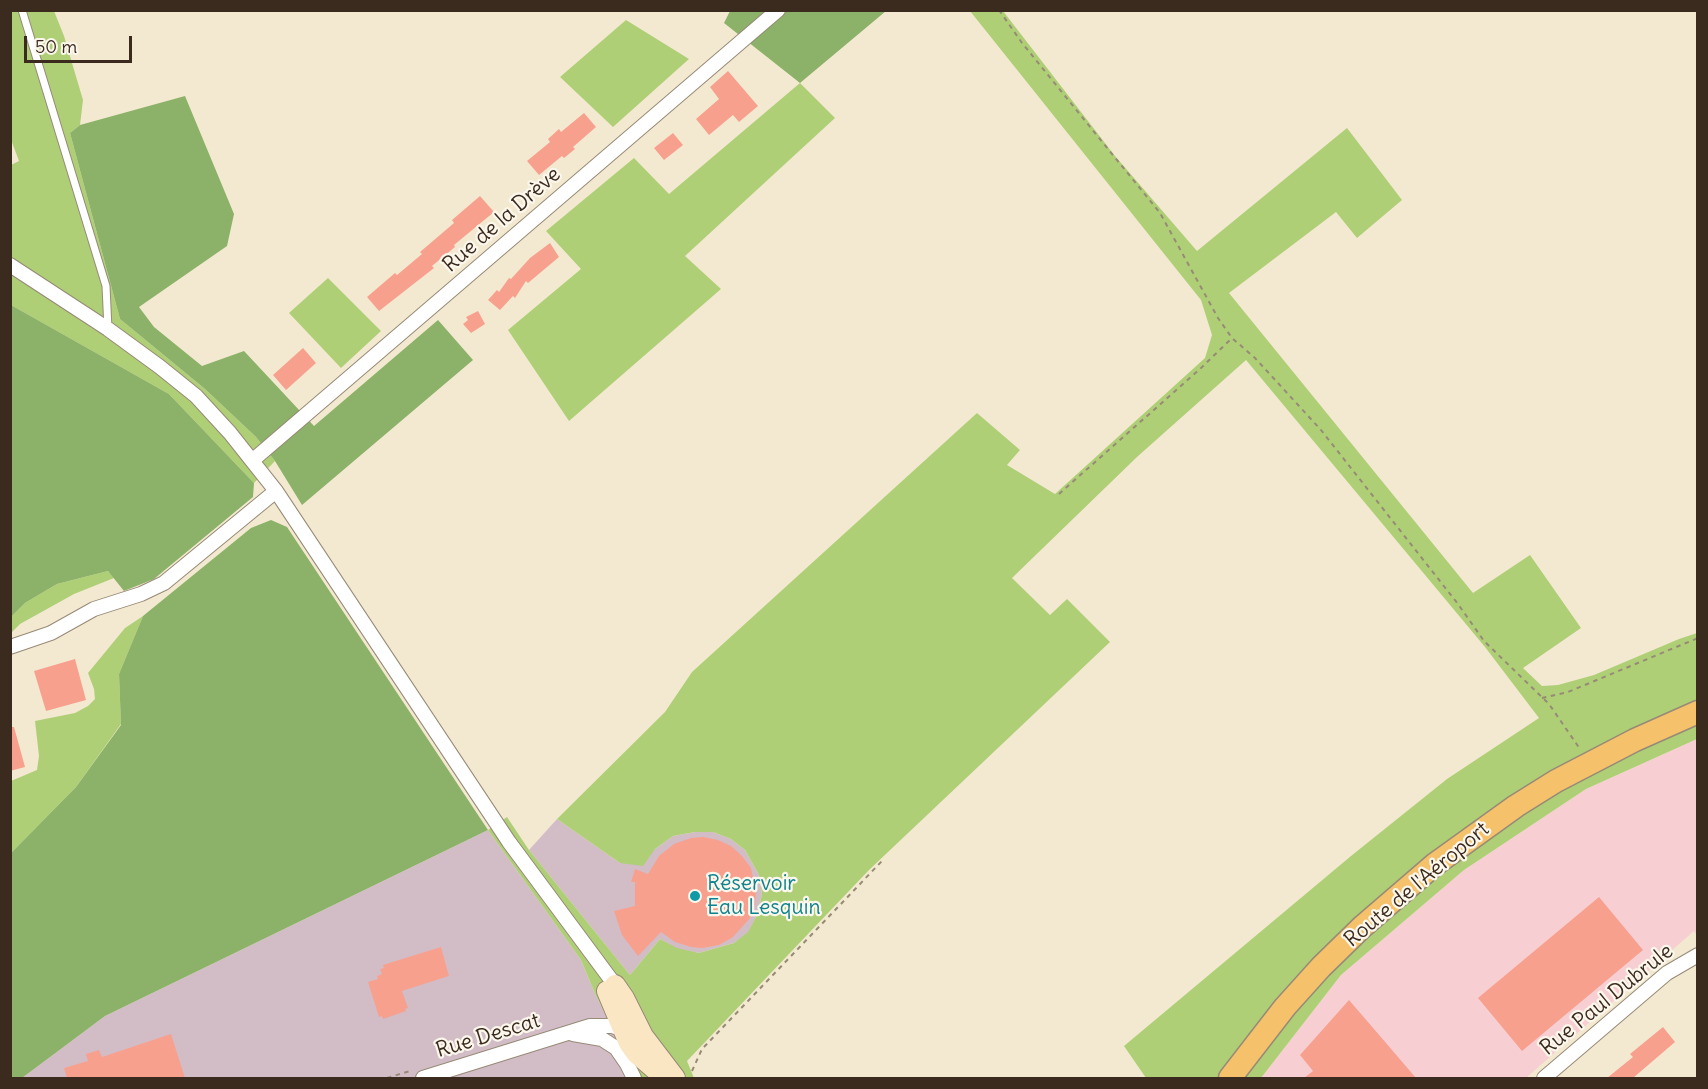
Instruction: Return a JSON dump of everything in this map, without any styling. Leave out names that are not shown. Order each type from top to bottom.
[{"type":"main road","name":"Route de l'Aéroport","points":[[1230,1078],[1285,1007],[1321,967],[1398,895],[1434,865],[1516,806],[1590,764],[1698,713]]},
{"type":"street","name":"Rue de la Drève","points":[[253,460],[778,10]]},
{"type":"street","points":[[10,266],[108,329],[160,367],[196,396],[253,460],[276,491],[502,833],[611,988],[624,998],[649,1044],[681,1076]]},
{"type":"street","points":[[10,647],[51,633],[94,609],[141,594],[164,583],[276,491]]},
{"type":"street","name":"Rue Paul Dubrule","points":[[1544,1078],[1667,973],[1698,955]]},
{"type":"street","points":[[611,988],[621,1028],[633,1050],[665,1078]]},
{"type":"street","name":"Rue Descat","points":[[423,1078],[595,1026],[621,1028],[649,1044]]},
{"type":"street","name":"Rue Descat","points":[[566,1034],[602,1039],[616,1048],[634,1078]]},
{"type":"lane","points":[[22,10],[106,286],[108,329]]},
{"type":"path","points":[[999,10],[1022,43],[1160,213],[1232,339],[1255,358],[1321,430],[1458,604],[1484,641],[1549,704],[1590,764]]},
{"type":"path","points":[[1059,494],[1232,339]]},
{"type":"path","points":[[1542,698],[1568,692],[1698,638]]},
{"type":"path","points":[[681,1076],[692,1071],[702,1049],[882,861]]},
{"type":"shaded area","points":[[1697,739],[1697,936],[1694,931],[1526,1078],[1261,1078],[1341,975],[1464,870],[1586,789]]},
{"type":"shaded area","points":[[557,819],[620,863],[655,849],[673,836],[713,832],[731,839],[745,850],[759,875],[762,894],[757,915],[748,933],[734,943],[699,953],[677,949],[660,939],[630,975],[529,850]]},
{"type":"shaded area","points":[[488,830],[581,960],[596,996],[640,1078],[22,1078],[105,1016]]},
{"type":"green space","points":[[11,11],[54,11],[64,36],[83,100],[80,125],[70,133],[120,319],[205,389],[256,437],[275,461],[254,483],[169,394],[11,305],[11,165],[19,161],[10,137]]},
{"type":"green space","points":[[730,11],[886,11],[800,83],[724,23]]},
{"type":"green space","points":[[970,11],[1003,11],[1115,156],[1197,251],[1347,128],[1402,200],[1357,238],[1336,212],[1229,293],[1473,593],[1530,555],[1581,628],[1523,668],[1542,686],[1558,685],[1594,675],[1697,633],[1697,739],[1586,789],[1464,870],[1341,975],[1261,1078],[1146,1078],[1124,1046],[1351,856],[1447,779],[1539,718],[1485,647],[1246,360],[1137,457],[1012,578],[1050,615],[1067,599],[1110,642],[869,870],[687,1061],[694,1078],[640,1078],[596,996],[581,960],[488,830],[507,817],[529,850],[630,975],[660,939],[677,948],[699,953],[734,943],[748,932],[757,915],[762,894],[759,875],[745,850],[731,839],[713,832],[673,836],[655,849],[643,866],[620,863],[557,819],[665,712],[692,672],[977,413],[1020,450],[1007,465],[1055,494],[1205,358],[1212,335],[1201,300]]},
{"type":"green space","points":[[626,20],[689,59],[613,127],[560,77]]},
{"type":"green space","points":[[800,83],[835,118],[685,256],[721,289],[569,421],[508,330],[581,269],[546,231],[634,158],[669,194]]},
{"type":"green space","points":[[185,96],[234,214],[227,246],[139,307],[154,327],[202,366],[244,351],[314,426],[438,320],[473,360],[302,505],[275,461],[256,437],[205,389],[120,319],[70,133],[80,125]]},
{"type":"green space","points":[[328,278],[381,331],[341,368],[289,313]]},
{"type":"green space","points":[[11,305],[169,394],[254,483],[253,497],[154,579],[124,591],[108,571],[57,584],[25,603],[11,617]]},
{"type":"green space","points":[[271,520],[287,527],[488,830],[105,1016],[22,1078],[11,1078],[11,853],[76,787],[121,725],[119,674],[143,616],[251,528]]},
{"type":"green space","points":[[108,571],[114,578],[74,594],[20,624],[11,633],[11,617],[25,603],[57,584]]},
{"type":"green space","points":[[143,616],[119,674],[121,724],[76,787],[11,853],[11,781],[37,770],[39,756],[35,721],[75,713],[88,706],[95,699],[88,673],[125,628]]},
{"type":"building","points":[[728,71],[758,106],[739,122],[733,115],[709,135],[696,119],[719,99],[710,87]]},
{"type":"building","points":[[584,113],[596,127],[573,147],[575,149],[564,158],[562,156],[539,175],[527,161],[550,142],[548,139],[559,129],[561,132]]},
{"type":"building","points":[[673,133],[683,145],[664,160],[654,148]]},
{"type":"building","points":[[480,196],[494,212],[454,245],[455,247],[432,266],[434,268],[379,311],[367,297],[422,254],[420,252],[454,223],[452,220]]},
{"type":"building","points":[[550,243],[559,257],[528,283],[526,281],[515,298],[513,296],[500,310],[488,300],[497,290],[499,292],[509,278],[511,279],[530,258]]},
{"type":"building","points":[[478,311],[485,324],[471,333],[463,324],[468,320],[466,317]]},
{"type":"building","points":[[303,348],[316,363],[286,390],[273,375]]},
{"type":"building","points":[[75,659],[86,700],[46,711],[34,671]]},
{"type":"building","points":[[10,727],[14,727],[25,767],[10,771]]},
{"type":"building","name":"Réservoir Eau Lesquin","points":[[703,837],[731,846],[751,868],[756,893],[750,918],[733,937],[719,945],[691,947],[675,942],[661,932],[638,956],[622,935],[614,911],[635,906],[635,882],[631,882],[635,869],[648,874],[659,856],[674,844],[691,838]]},
{"type":"building","points":[[1599,897],[1643,950],[1522,1051],[1478,998]]},
{"type":"building","points":[[441,947],[449,976],[402,991],[408,1008],[405,1009],[406,1011],[383,1019],[382,1016],[379,1017],[368,982],[378,979],[377,976],[382,974],[380,969],[384,968],[383,965]]},
{"type":"building","points":[[1349,1000],[1416,1078],[1304,1078],[1313,1071],[1300,1055]]},
{"type":"building","points":[[1663,1027],[1675,1042],[1633,1078],[1607,1078],[1633,1057],[1630,1054]]},
{"type":"building","points":[[171,1034],[185,1078],[67,1078],[64,1068],[88,1061],[86,1054],[99,1050],[102,1057]]},
{"type":"place","name":"Réservoir Eau Lesquin","points":[[695,896]]}]
